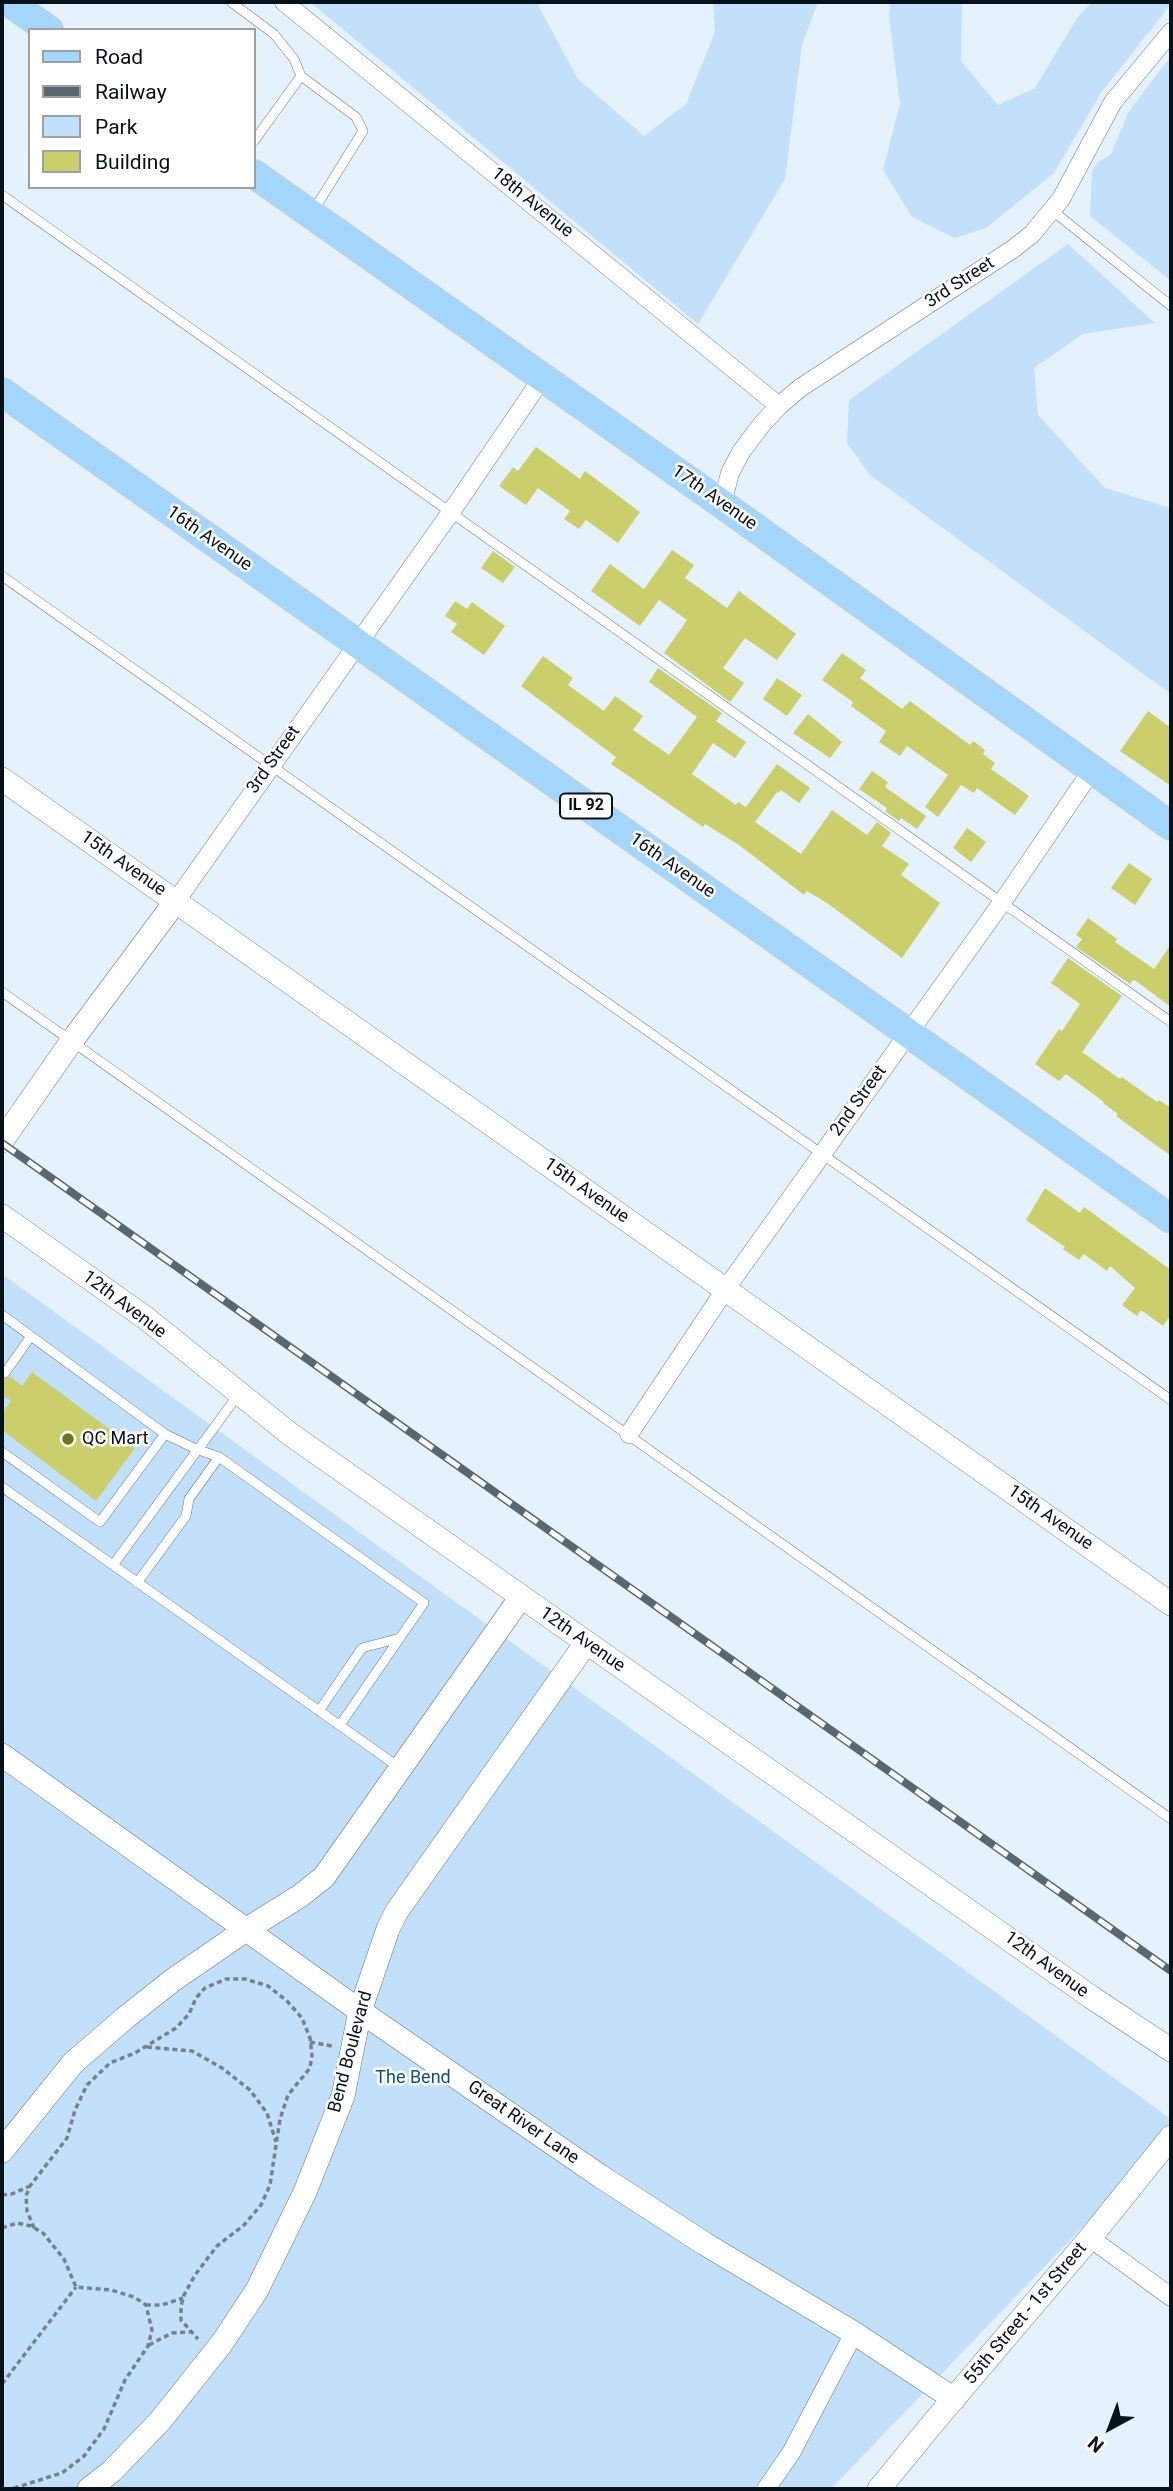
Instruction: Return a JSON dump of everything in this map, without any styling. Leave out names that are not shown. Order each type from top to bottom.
[{"type":"main road","points":[[9,2],[45,28]]},
{"type":"main road","name":"17th Avenue","points":[[256,175],[722,504],[1171,826]]},
{"type":"main road","name":"16th Avenue","points":[[2,392],[1171,1219]]},
{"type":"street","name":"18th Avenue","points":[[284,2],[779,406]]},
{"type":"street","name":"3rd Street","points":[[722,504],[730,473],[741,452],[779,406],[800,388],[1032,234],[1053,211],[1113,102],[1171,32]]},
{"type":"street","name":"3rd Street","points":[[2,1141],[71,1042],[176,901],[543,377]]},
{"type":"street","name":"2nd Street","points":[[629,1434],[725,1290],[1003,901],[1092,771]]},
{"type":"street","name":"15th Avenue","points":[[2,779],[1171,1604]]},
{"type":"street","name":"12th Avenue","points":[[2,1216],[147,1319],[290,1434],[930,1881],[1091,1997],[1171,2050]]},
{"type":"street","points":[[2,2151],[73,2063],[173,1980],[300,1896],[324,1877],[521,1597]]},
{"type":"street","name":"Bend Boulevard","points":[[89,2489],[112,2471],[160,2421],[214,2353],[257,2290],[305,2192],[343,2096],[360,2011],[388,1929],[397,1911],[586,1643]]},
{"type":"street","name":"Great River Lane","points":[[2,1755],[360,2011],[600,2176],[705,2244],[854,2333],[954,2399]]},
{"type":"street","name":"55th Street - 1st Street","points":[[879,2489],[1090,2238],[1171,2137]]},
{"type":"street","points":[[1090,2238],[1171,2297]]},
{"type":"street","points":[[766,2489],[791,2452],[854,2333]]},
{"type":"lane","points":[[231,2],[285,46],[301,76],[356,117],[363,131],[311,214]]},
{"type":"lane","points":[[256,138],[301,76]]},
{"type":"lane","points":[[2,195],[1171,1022]]},
{"type":"lane","points":[[1053,211],[1171,306]]},
{"type":"lane","points":[[2,576],[1171,1400]]},
{"type":"lane","points":[[2,992],[1171,1819]]},
{"type":"lane","points":[[2,1315],[165,1434],[219,1457],[425,1603],[340,1725]]},
{"type":"lane","points":[[5,1373],[31,1336]]},
{"type":"lane","points":[[113,1565],[239,1394]]},
{"type":"lane","points":[[2,1452],[100,1522],[165,1434]]},
{"type":"lane","points":[[138,1583],[186,1517],[189,1499],[219,1457]]},
{"type":"lane","points":[[2,1487],[401,1768]]},
{"type":"lane","points":[[320,1711],[362,1648],[400,1638]]},
{"type":"path","points":[[34,2228],[27,2211],[26,2196],[30,2186],[67,2138],[75,2110],[87,2085],[110,2063],[145,2047],[176,2028],[205,1988],[226,1979],[245,1979],[268,1986],[302,2018],[310,2038],[312,2055],[310,2068],[288,2095],[276,2144],[270,2185],[261,2205],[244,2225],[217,2246],[195,2275],[183,2298],[181,2320],[190,2332],[214,2353]]},
{"type":"path","points":[[145,2047],[192,2051],[222,2068],[250,2090],[267,2113],[276,2144]]},
{"type":"path","points":[[2,2195],[12,2194],[30,2186]]},
{"type":"path","points":[[2,2228],[17,2224],[43,2233],[64,2259],[76,2287]]},
{"type":"path","points":[[76,2287],[111,2290],[134,2297],[146,2305],[162,2305],[183,2298]]},
{"type":"path","points":[[2,2384],[76,2287]]},
{"type":"path","points":[[11,2489],[62,2473],[84,2456],[104,2429],[125,2380],[148,2346],[152,2330],[146,2305]]},
{"type":"path","points":[[148,2346],[172,2333],[190,2332]]},
{"type":"green space","points":[[310,2],[539,2],[539,7],[578,79],[644,136],[686,104],[715,32],[713,2],[818,2],[802,45],[785,179],[698,324]]},
{"type":"green space","points":[[890,2],[962,2],[961,61],[998,105],[1035,88],[1077,18],[1092,2],[1171,4],[1101,93],[1054,173],[986,228],[955,238],[912,217],[883,170],[900,104],[889,17]]},
{"type":"green space","points":[[1171,56],[1171,281],[1090,216],[1092,171],[1098,162],[1111,154],[1129,111]]},
{"type":"green space","points":[[1068,244],[1155,323],[1083,334],[1034,368],[1038,415],[1105,488],[1171,508],[1171,694],[870,475],[847,443],[849,400]]},
{"type":"green space","name":"The Bend","points":[[2,1274],[1171,2119],[1171,2135],[831,2489],[2,2489]]},
{"type":"building","points":[[536,447],[580,479],[585,471],[640,512],[618,543],[586,520],[579,529],[564,519],[570,511],[538,488],[526,505],[499,486],[513,467],[518,471]]},
{"type":"building","points":[[672,550],[694,565],[685,578],[727,608],[739,591],[796,634],[777,660],[745,638],[723,668],[744,683],[730,702],[664,653],[687,620],[659,600],[640,626],[591,591],[610,564],[644,589]]},
{"type":"building","points":[[493,551],[515,567],[503,583],[481,568]]},
{"type":"building","points":[[455,601],[467,609],[472,602],[505,626],[484,655],[451,632],[457,624],[445,616]]},
{"type":"building","points":[[842,653],[866,670],[860,678],[902,709],[910,701],[970,745],[973,741],[985,750],[983,754],[995,763],[991,769],[1029,796],[1015,815],[977,788],[974,793],[961,785],[938,817],[925,807],[948,775],[907,746],[900,756],[879,742],[886,731],[851,706],[853,702],[822,680]]},
{"type":"building","points":[[543,656],[573,678],[568,685],[604,711],[615,696],[643,716],[633,730],[669,755],[697,717],[649,682],[658,668],[722,713],[716,721],[746,742],[735,758],[713,743],[692,774],[736,805],[738,802],[746,807],[777,764],[810,788],[799,803],[781,790],[777,792],[755,822],[801,854],[832,810],[867,835],[877,822],[891,833],[882,846],[909,864],[901,875],[940,903],[902,958],[827,903],[807,891],[804,895],[739,845],[705,824],[703,827],[611,764],[616,757],[521,686]]},
{"type":"building","points":[[777,678],[802,695],[787,716],[763,699]]},
{"type":"building","points":[[1148,711],[1171,728],[1171,786],[1120,751]]},
{"type":"building","points":[[808,714],[842,742],[830,758],[793,733]]},
{"type":"building","points":[[872,771],[888,782],[885,787],[926,816],[917,829],[901,818],[899,821],[885,811],[887,808],[859,789]]},
{"type":"building","points":[[967,828],[986,842],[971,862],[953,848]]},
{"type":"building","points":[[1129,863],[1152,879],[1135,905],[1111,888]]},
{"type":"building","points":[[1088,918],[1117,939],[1115,942],[1154,969],[1171,944],[1171,1007],[1136,981],[1133,980],[1130,984],[1076,947],[1082,939],[1076,935]]},
{"type":"building","points":[[1068,958],[1122,996],[1082,1052],[1120,1079],[1122,1077],[1157,1102],[1159,1100],[1171,1108],[1171,1156],[1116,1116],[1118,1114],[1104,1102],[1066,1074],[1059,1081],[1035,1064],[1080,1004],[1051,983]]},
{"type":"building","points":[[1045,1188],[1080,1213],[1084,1207],[1171,1270],[1171,1314],[1163,1326],[1141,1310],[1137,1316],[1122,1305],[1135,1288],[1110,1266],[1107,1271],[1084,1254],[1079,1260],[1026,1220]]},
{"type":"building","name":"QC Mart","points":[[32,1372],[135,1448],[96,1501],[2,1430],[2,1413],[11,1401],[2,1395],[2,1379],[11,1377],[22,1386]]},
{"type":"railway","points":[[2,1143],[1171,1971]]},
{"type":"place","name":"QC Mart","points":[[68,1439]]}]
